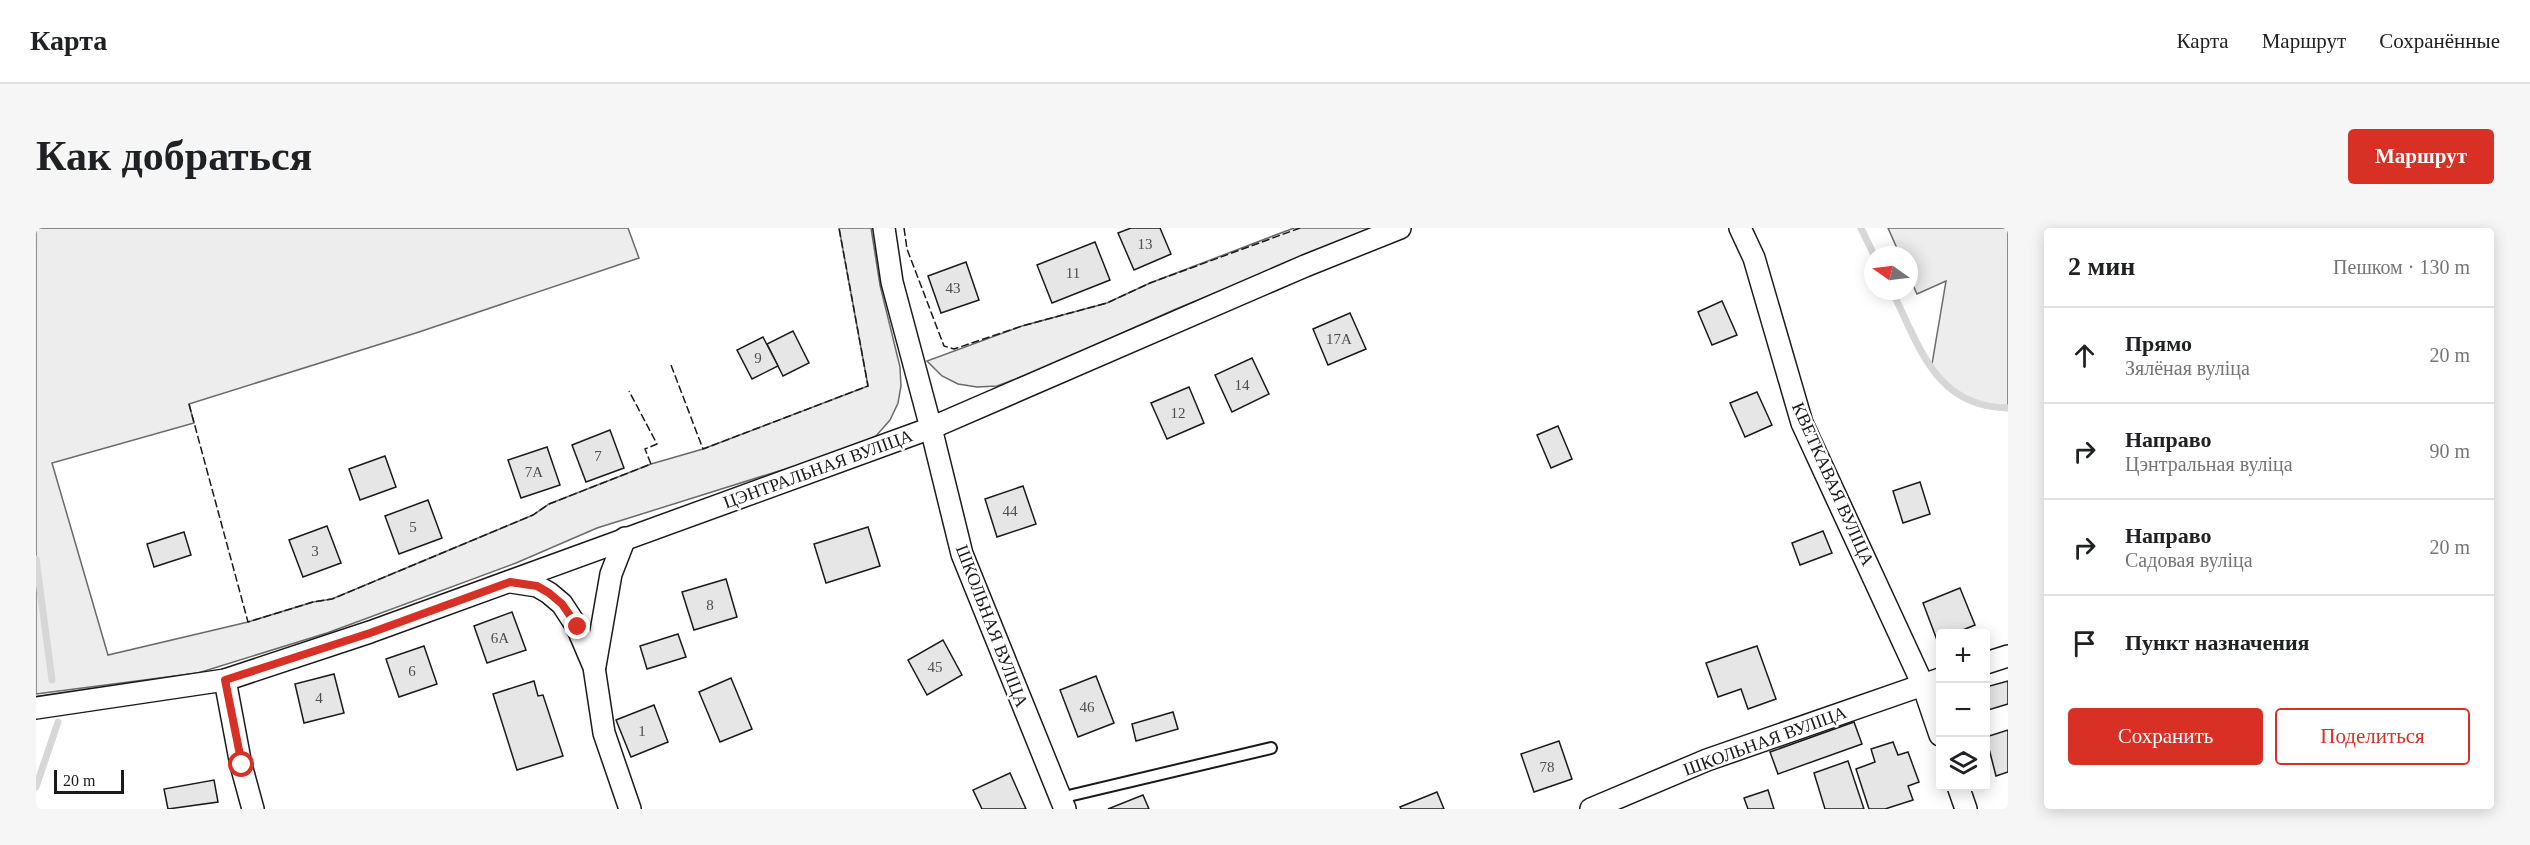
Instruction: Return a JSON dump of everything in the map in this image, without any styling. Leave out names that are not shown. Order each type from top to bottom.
[{"type":"street","name":"ШКОЛЬНАЯ ВУЛІЦА","points":[[884,228],[892,282],[962,554],[1063,803]]},
{"type":"street","name":"ЦЭНТРАЛЬНАЯ ВУЛІЦА","points":[[36,708],[225,680],[370,633],[931,428],[1305,266],[1400,228]]},
{"type":"street","name":"КВЕТКАВАЯ ВУЛІЦА","points":[[1740,228],[1754,258],[1802,423],[1932,682],[1936,706]]},
{"type":"street","points":[[594,667],[611,574],[625,538]]},
{"type":"street","points":[[510,582],[537,586],[549,593],[562,604],[578,627],[594,667],[604,733],[630,809]]},
{"type":"street","points":[[1990,662],[2008,656]]},
{"type":"street","points":[[225,680],[253,809]]},
{"type":"street","name":"ШКОЛЬНАЯ ВУЛІЦА","points":[[1591,809],[1707,760],[1932,682]]},
{"type":"street","points":[[1960,791],[1966,809]]},
{"type":"lane","points":[[1063,803],[1271,748]]},
{"type":"shaded area","points":[[36,228],[628,228],[639,258],[419,332],[189,404],[194,423],[52,463],[108,655],[248,622],[313,602],[332,599],[533,515],[549,504],[651,464],[703,449],[868,386],[839,228],[871,228],[880,285],[900,367],[901,386],[898,403],[890,420],[876,436],[849,449],[597,528],[516,563],[327,633],[198,673],[36,694]]},
{"type":"shaded area","points":[[1294,228],[1373,228],[997,386],[977,387],[958,384],[942,376],[927,361],[1022,326],[1107,303],[1150,283]]},
{"type":"shaded area","points":[[1888,228],[2008,228],[2008,408],[1979,406],[1951,391],[1931,370],[1946,281],[1918,294],[1918,246],[1896,246]]},
{"type":"building","points":[[1131,228],[1160,228],[1171,254],[1134,270],[1118,233]]},
{"type":"building","points":[[1095,242],[1110,280],[1052,303],[1037,265]]},
{"type":"building","points":[[966,262],[979,300],[941,313],[928,276]]},
{"type":"building","points":[[1722,301],[1737,335],[1712,345],[1698,312]]},
{"type":"building","points":[[1350,313],[1366,349],[1328,365],[1313,329]]},
{"type":"building","points":[[793,331],[809,363],[783,376],[767,344]]},
{"type":"building","points":[[763,337],[778,366],[752,379],[737,350]]},
{"type":"building","points":[[1252,358],[1269,394],[1232,412],[1215,375]]},
{"type":"building","points":[[1189,387],[1204,423],[1167,439],[1151,403]]},
{"type":"building","points":[[1757,392],[1772,425],[1745,437],[1730,403]]},
{"type":"building","points":[[1558,426],[1572,459],[1551,468],[1537,435]]},
{"type":"building","points":[[610,430],[624,468],[586,482],[572,445]]},
{"type":"building","points":[[547,447],[560,485],[521,498],[508,460]]},
{"type":"building","points":[[385,456],[396,487],[360,500],[349,469]]},
{"type":"building","points":[[1920,482],[1930,514],[1903,523],[1893,491]]},
{"type":"building","points":[[1023,486],[1036,524],[997,537],[985,499]]},
{"type":"building","points":[[428,500],[442,538],[399,554],[385,516]]},
{"type":"building","points":[[327,526],[341,563],[303,577],[289,540]]},
{"type":"building","points":[[868,527],[880,566],[826,583],[814,544]]},
{"type":"building","points":[[1823,531],[1832,553],[1800,565],[1792,543]]},
{"type":"building","points":[[184,532],[191,555],[154,567],[147,544]]},
{"type":"building","points":[[726,579],[737,617],[694,630],[682,592]]},
{"type":"building","points":[[1960,588],[1975,625],[1965,629],[1936,629],[1936,637],[1923,603]]},
{"type":"building","points":[[512,612],[526,650],[487,663],[474,626]]},
{"type":"building","points":[[678,634],[686,657],[647,669],[640,646]]},
{"type":"building","points":[[943,640],[962,675],[927,695],[908,660]]},
{"type":"building","points":[[424,646],[437,684],[399,697],[386,659]]},
{"type":"building","points":[[1757,646],[1776,699],[1748,709],[1741,689],[1718,697],[1706,663]]},
{"type":"building","points":[[334,674],[344,713],[304,723],[295,684]]},
{"type":"building","points":[[1096,676],[1114,723],[1078,737],[1060,690]]},
{"type":"building","points":[[731,678],[752,729],[720,742],[699,692]]},
{"type":"building","points":[[534,681],[538,696],[543,695],[563,756],[517,770],[493,694]]},
{"type":"building","points":[[2008,681],[2008,704],[1990,709],[1990,686]]},
{"type":"building","points":[[654,705],[668,742],[631,757],[616,720]]},
{"type":"building","points":[[1173,712],[1178,729],[1136,741],[1132,724]]},
{"type":"building","points":[[1854,722],[1862,744],[1778,774],[1770,752]]},
{"type":"building","points":[[2008,730],[2008,772],[1996,776],[1990,753],[1990,736]]},
{"type":"building","points":[[1559,741],[1572,779],[1534,792],[1521,754]]},
{"type":"building","points":[[1893,742],[1898,755],[1908,752],[1919,782],[1908,786],[1913,800],[1885,809],[1869,809],[1856,769],[1875,762],[1871,749]]},
{"type":"building","points":[[1848,761],[1864,809],[1825,809],[1814,773]]},
{"type":"building","points":[[1010,773],[1026,809],[982,809],[973,790]]},
{"type":"building","points":[[214,780],[218,802],[168,809],[164,789]]},
{"type":"building","points":[[1768,790],[1774,809],[1748,809],[1744,798]]},
{"type":"building","points":[[1437,792],[1444,809],[1401,809],[1400,807]]},
{"type":"building","points":[[1143,795],[1149,809],[1108,809]]},
{"type":"waterway","points":[[1861,228],[1870,246]]},
{"type":"waterway","points":[[1896,300],[1922,352],[1933,370],[1947,385],[1963,397],[1983,405],[2008,408]]},
{"type":"waterway","points":[[36,559],[52,680]]},
{"type":"waterway","points":[[36,787],[58,722]]},
{"type":"fence","points":[[671,365],[703,449],[868,386],[839,228]]},
{"type":"fence","points":[[904,228],[907,249],[944,346],[954,349],[1022,326],[1107,303],[1150,283],[1300,228]]},
{"type":"fence","points":[[189,404],[248,622],[313,602],[332,599],[533,515],[549,504],[651,464],[645,449],[657,444],[629,391]]},
{"type":"route","points":[[242,765],[225,680],[370,633],[510,582],[537,586],[549,593],[562,604],[578,627]]}]
